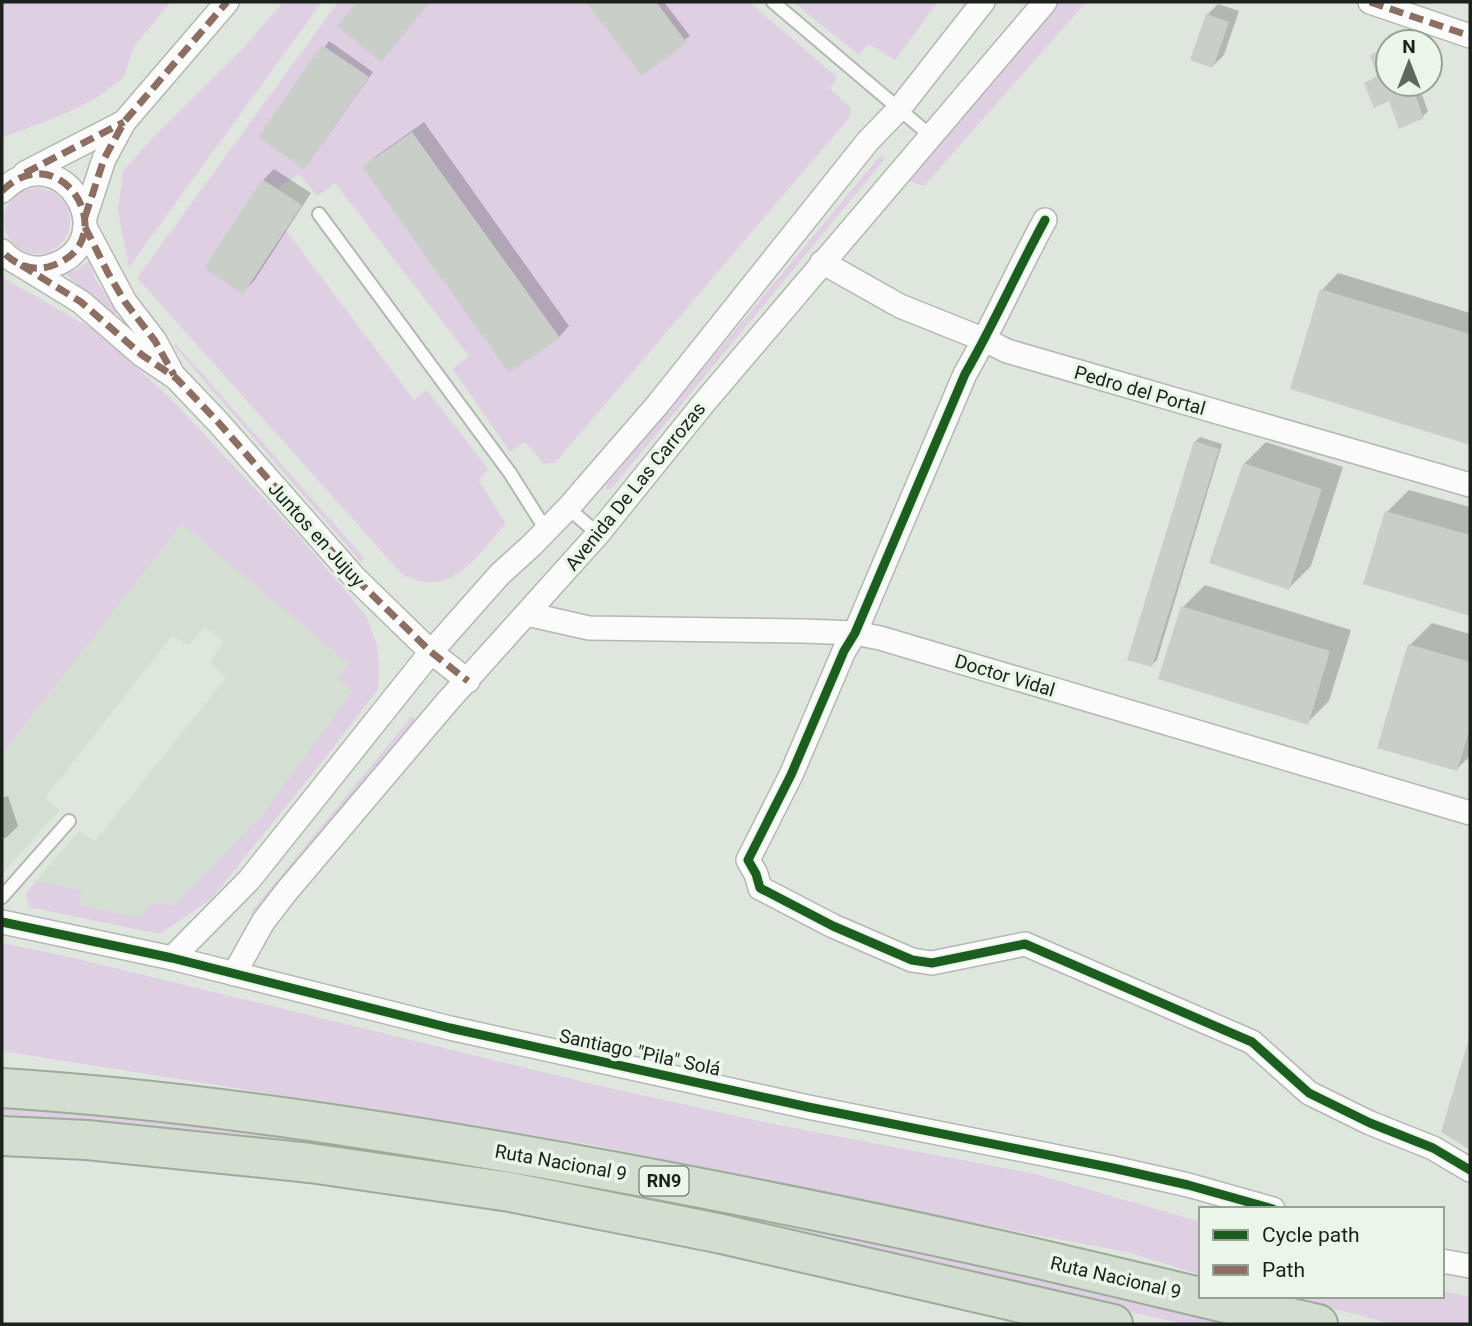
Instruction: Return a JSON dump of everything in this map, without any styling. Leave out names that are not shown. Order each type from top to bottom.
[{"type":"highway","points":[[2,1066],[184,1105]]},
{"type":"highway","name":"Ruta Nacional 9","points":[[2,1088],[184,1105],[354,1126],[684,1184],[1055,1262],[1199,1296]]},
{"type":"highway","name":"Ruta Nacional 9","points":[[2,1136],[87,1140],[310,1163],[510,1192],[722,1234],[1113,1324]]},
{"type":"highway","name":"Ruta Nacional 9","points":[[1208,1298],[1318,1324]]},
{"type":"street","points":[[7,255],[45,268],[67,258],[82,239],[104,159],[124,122],[227,2]]},
{"type":"street","name":"Avenida De Las Carrozas","points":[[172,958],[249,880],[431,652],[500,574],[568,508],[658,404],[983,2]]},
{"type":"street","name":"Avenida De Las Carrozas","points":[[234,974],[270,912],[598,534],[822,262],[1045,2]]},
{"type":"street","points":[[1370,2],[1470,36]]},
{"type":"street","points":[[8,184],[124,122]]},
{"type":"street","points":[[8,184],[40,174],[61,180],[78,195],[85,222],[108,273],[125,302],[155,341],[176,378]]},
{"type":"street","points":[[1045,220],[965,374],[855,633],[844,651],[790,775],[748,860],[757,874],[760,888],[833,926],[912,960],[932,963],[1025,944],[1252,1042],[1309,1093],[1370,1123],[1433,1148],[1470,1170]]},
{"type":"street","points":[[7,255],[81,302],[142,355],[176,378]]},
{"type":"street","name":"Pedro del Portal","points":[[822,262],[900,306],[1007,351],[1470,485]]},
{"type":"street","name":"Juntos en Jujuy","points":[[176,378],[355,578],[431,652],[468,681]]},
{"type":"street","name":"Doctor Vidal","points":[[527,614],[589,628],[855,633],[880,638],[1470,813]]},
{"type":"street","name":"Santiago \"Pila\" Solá","points":[[2,922],[172,958],[450,1028],[808,1107],[939,1131],[1138,1174],[1265,1207]]},
{"type":"street","points":[[1444,1261],[1470,1266]]},
{"type":"lane","points":[[773,2],[931,136]]},
{"type":"lane","points":[[319,214],[510,473],[546,530]]},
{"type":"lane","points":[[568,508],[598,534]]},
{"type":"lane","points":[[2,897],[69,821]]},
{"type":"shaded area","points":[[2,2],[171,2],[135,45],[123,78],[95,99],[69,112],[2,138]]},
{"type":"shaded area","points":[[283,2],[322,2],[129,267],[118,211],[123,171],[158,132],[238,54]]},
{"type":"shaded area","points":[[338,2],[749,2],[837,77],[830,88],[851,108],[849,118],[555,463],[544,464],[525,442],[510,452],[453,369],[469,356],[335,183],[317,196],[299,174],[276,189],[296,218],[282,225],[414,400],[427,390],[488,469],[479,481],[506,524],[462,571],[436,582],[421,581],[403,575],[137,278]]},
{"type":"shaded area","points":[[793,2],[938,2],[895,60],[869,44],[859,55]]},
{"type":"shaded area","points":[[1056,2],[1086,2],[924,186],[900,178]]},
{"type":"shaded area","points":[[883,155],[885,159],[611,489],[606,489],[607,484]]},
{"type":"shaded area","points":[[37,188],[50,191],[60,198],[67,208],[70,221],[67,234],[60,244],[50,251],[37,254],[24,251],[14,244],[7,234],[4,221],[7,208],[14,198],[24,191]]},
{"type":"shaded area","points":[[89,261],[95,279],[117,311],[115,315],[65,273],[77,270]]},
{"type":"shaded area","points":[[2,277],[98,332],[173,401],[298,535],[349,595],[367,617],[377,645],[378,689],[212,898],[160,934],[29,907],[26,893],[36,881],[82,890],[79,905],[140,918],[150,903],[174,905],[258,820],[352,692],[338,678],[348,664],[182,524],[2,754]]},
{"type":"shaded area","points":[[176,344],[364,558],[361,562],[174,346]]},
{"type":"shaded area","points":[[182,524],[348,664],[339,678],[352,692],[258,820],[173,905],[150,903],[140,918],[78,905],[82,890],[36,881],[79,831],[95,841],[226,678],[210,662],[224,642],[205,627],[189,645],[172,636],[45,798],[60,810],[2,874],[2,754]]},
{"type":"shaded area","points":[[412,716],[414,721],[254,913],[252,911]]},
{"type":"shaded area","points":[[2,943],[605,1087],[773,1124],[1035,1174],[1199,1221],[1199,1274],[1127,1252],[870,1204],[594,1145],[2,1051]]},
{"type":"shaded area","points":[[2,1108],[73,1112],[389,1145],[797,1223],[1243,1324],[1184,1324],[792,1235],[2,1121]]},
{"type":"shaded area","points":[[1444,1291],[1470,1297],[1470,1324],[1393,1324],[1292,1298],[1444,1298]]},
{"type":"building","points":[[357,2],[430,2],[381,62],[337,26]]},
{"type":"building","points":[[586,2],[656,2],[687,43],[642,76]]},
{"type":"building","points":[[1206,14],[1229,22],[1213,68],[1190,60]]},
{"type":"building","points":[[322,45],[369,77],[304,169],[258,137]]},
{"type":"building","points":[[1374,78],[1374,98],[1416,98],[1424,118],[1399,129],[1389,101],[1374,108],[1364,83]]},
{"type":"building","points":[[412,132],[560,338],[509,373],[362,167]]},
{"type":"building","points":[[262,179],[302,205],[243,294],[204,268]]},
{"type":"building","points":[[1320,289],[1470,334],[1470,445],[1290,389]]},
{"type":"building","points":[[1194,441],[1219,449],[1152,667],[1127,660]]},
{"type":"building","points":[[1243,463],[1322,489],[1289,590],[1209,563]]},
{"type":"building","points":[[1385,511],[1470,535],[1470,616],[1363,584]]},
{"type":"building","points":[[1181,606],[1330,651],[1308,725],[1158,679]]},
{"type":"building","points":[[1408,644],[1470,662],[1470,728],[1457,771],[1377,748]]},
{"type":"building","points":[[1470,1035],[1470,1150],[1441,1132]]},
{"type":"marked path","points":[[85,217],[104,159],[124,122],[227,2]]},
{"type":"marked path","points":[[1370,2],[1470,36]]},
{"type":"marked path","points":[[25,173],[124,122]]},
{"type":"marked path","points":[[2,191],[24,176],[46,174],[64,182],[77,197],[84,216],[83,236],[73,253],[51,266],[25,266],[2,251]]},
{"type":"marked path","points":[[85,227],[125,302],[155,341],[174,375]]},
{"type":"marked path","points":[[21,265],[81,302],[142,355],[176,378],[355,578],[431,652],[468,681]]},
{"type":"cycle path","points":[[1045,220],[965,374],[855,633],[844,651],[791,775],[748,860],[760,888],[833,926],[912,960],[932,963],[1025,944],[1252,1042],[1309,1093],[1370,1123],[1433,1148],[1470,1170]]},
{"type":"cycle path","points":[[2,922],[172,958],[450,1028],[808,1107],[1113,1168],[1266,1207]]}]
